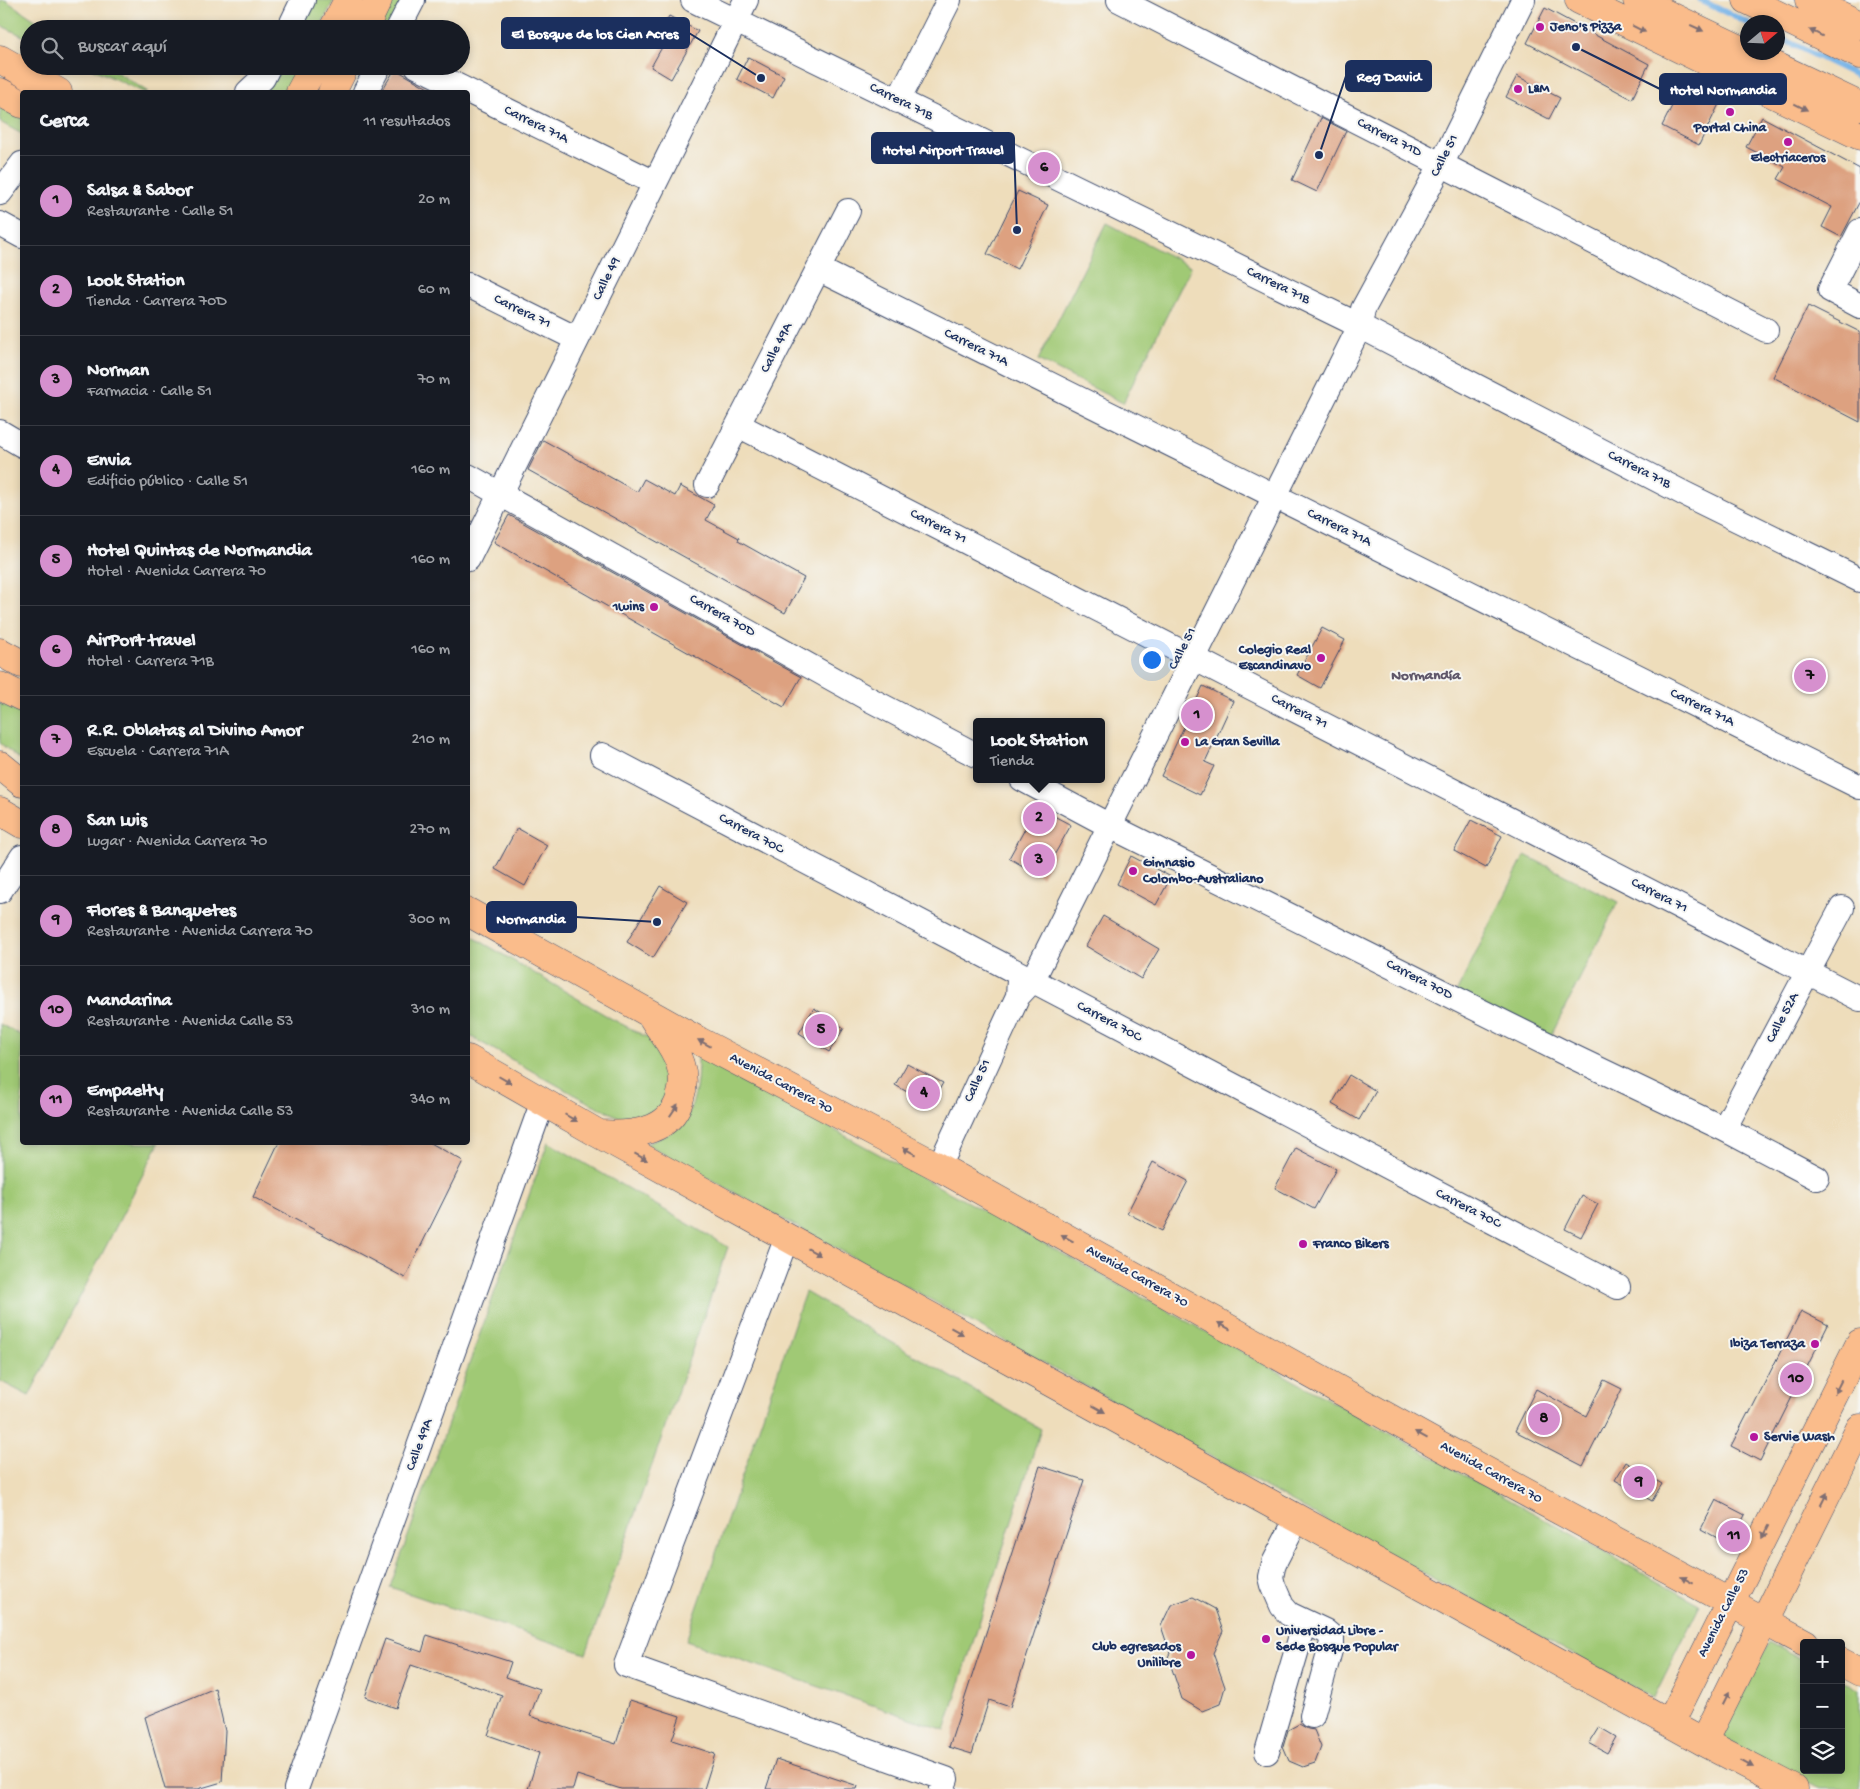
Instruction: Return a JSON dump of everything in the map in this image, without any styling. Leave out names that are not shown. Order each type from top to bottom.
[{"type":"main road","points":[[338,20],[348,0]]},
{"type":"main road","points":[[368,20],[378,0]]},
{"type":"main road","points":[[1579,0],[1860,136]]},
{"type":"main road","points":[[1637,0],[1860,106]]},
{"type":"main road","points":[[1747,0],[1860,55]]},
{"type":"main road","points":[[1809,0],[1860,25]]},
{"type":"main road","points":[[0,59],[20,70]]},
{"type":"main road","points":[[28,75],[55,90]]},
{"type":"main road","points":[[301,90],[309,75]]},
{"type":"main road","points":[[333,90],[340,75]]},
{"type":"main road","points":[[0,92],[20,103]]},
{"type":"main road","points":[[0,652],[20,663]]},
{"type":"main road","points":[[0,686],[20,696]]},
{"type":"main road","points":[[0,765],[20,780]]},
{"type":"main road","points":[[0,811],[20,823]]},
{"type":"main road","name":"Avenida Carrera 70","points":[[470,913],[649,1013],[939,1167],[1438,1445],[1800,1640]]},
{"type":"main road","points":[[599,1134],[622,1135],[643,1132],[656,1127],[666,1120],[679,1103],[684,1087],[680,1062],[673,1048],[649,1013]]},
{"type":"main road","points":[[470,1060],[599,1134],[1670,1722],[1783,1786]]},
{"type":"main road","name":"Avenida Calle 53","points":[[1670,1722],[1860,1343]]},
{"type":"main road","points":[[1704,1742],[1860,1428]]},
{"type":"main road","points":[[1845,1664],[1860,1672]]},
{"type":"street","points":[[293,20],[303,0]]},
{"type":"street","points":[[403,20],[413,0]]},
{"type":"street","name":"Carrera 71B","points":[[693,0],[898,101],[1357,318],[1685,494],[1860,580]]},
{"type":"street","name":"Calle 49","points":[[470,555],[746,0]]},
{"type":"street","points":[[898,101],[949,0]]},
{"type":"street","name":"Carrera 71D","points":[[1120,0],[1766,330]]},
{"type":"street","name":"Calle 51","points":[[939,1167],[1023,984],[1104,822],[1357,318],[1441,165],[1523,0]]},
{"type":"street","points":[[250,90],[264,75]]},
{"type":"street","points":[[366,90],[374,75]]},
{"type":"street","name":"Carrera 71A","points":[[434,75],[465,90]]},
{"type":"street","name":"Carrera 71A","points":[[470,92],[655,183]]},
{"type":"street","points":[[0,193],[20,167]]},
{"type":"street","name":"Calle 49A","points":[[706,485],[848,211]]},
{"type":"street","points":[[0,224],[20,235]]},
{"type":"street","points":[[1860,231],[1830,290],[1860,306]]},
{"type":"street","name":"Carrera 71A","points":[[818,269],[1860,787]]},
{"type":"street","name":"Carrera 71","points":[[470,286],[577,338]]},
{"type":"street","name":"Carrera 71","points":[[738,425],[1860,999]]},
{"type":"street","points":[[0,432],[20,444]]},
{"type":"street","name":"Carrera 70D","points":[[470,477],[867,698],[973,753]]},
{"type":"street","name":"Carrera 70C","points":[[602,755],[1023,984],[1618,1287]]},
{"type":"street","name":"Carrera 70D","points":[[1030,783],[1565,1053],[1724,1129],[1817,1178]]},
{"type":"street","points":[[0,891],[20,859]]},
{"type":"street","name":"Calle 52A","points":[[1724,1129],[1842,908]]},
{"type":"street","name":"Calle 49A","points":[[296,1789],[543,1102]]},
{"type":"street","points":[[787,1237],[626,1665],[946,1778],[942,1789]]},
{"type":"street","points":[[1297,1518],[1274,1563],[1271,1577],[1286,1611],[1292,1617],[1325,1631],[1332,1637],[1312,1716]]},
{"type":"street","points":[[1267,1752],[1305,1622]]},
{"type":"green space","points":[[0,0],[5,0],[35,20],[20,20],[20,35],[0,25]]},
{"type":"green space","points":[[314,0],[334,0],[324,20],[304,20]]},
{"type":"green space","points":[[387,0],[406,0],[396,20],[377,20]]},
{"type":"green space","points":[[106,75],[121,75],[145,90],[139,90]]},
{"type":"green space","points":[[274,75],[294,75],[287,90],[266,90]]},
{"type":"green space","points":[[0,103],[20,114],[20,133],[0,122]]},
{"type":"green space","points":[[1107,223],[1191,267],[1123,403],[1038,360]]},
{"type":"green space","points":[[0,703],[20,713],[20,759],[0,743]]},
{"type":"green space","points":[[1525,855],[1618,902],[1548,1042],[1455,995]]},
{"type":"green space","points":[[470,935],[612,1019],[656,1042],[671,1070],[667,1107],[649,1120],[625,1120],[580,1098],[470,1036]]},
{"type":"green space","points":[[0,1024],[20,1035],[20,1145],[158,1145],[29,1396],[0,1381]]},
{"type":"green space","points":[[698,1056],[1170,1312],[1700,1605],[1654,1698],[1303,1508],[968,1320],[646,1144],[668,1134],[677,1127],[690,1110],[696,1089]]},
{"type":"green space","points":[[548,1142],[728,1247],[586,1654],[390,1587]]},
{"type":"green space","points":[[805,1292],[1041,1429],[945,1730],[686,1641]]},
{"type":"green space","points":[[1769,1642],[1800,1658],[1800,1774],[1845,1774],[1845,1682],[1860,1690],[1860,1789],[1820,1789],[1721,1738]]},
{"type":"building","points":[[1545,8],[1649,64],[1632,99],[1527,43]]},
{"type":"building","points":[[669,16],[698,31],[671,79],[651,67],[666,40],[658,36]]},
{"type":"building","points":[[748,57],[784,76],[773,98],[737,79]]},
{"type":"building","points":[[391,75],[405,75],[432,90],[382,90]]},
{"type":"building","points":[[1517,76],[1560,98],[1549,119],[1506,97]]},
{"type":"building","points":[[1684,82],[1721,100],[1699,145],[1662,126]]},
{"type":"building","points":[[1762,117],[1860,169],[1860,201],[1841,237],[1822,227],[1832,207],[1778,179],[1785,167],[1746,147]]},
{"type":"building","points":[[1321,118],[1346,131],[1317,192],[1292,180]]},
{"type":"building","points":[[1018,191],[1048,205],[1017,269],[987,254]]},
{"type":"building","points":[[1808,306],[1860,332],[1860,422],[1773,377]]},
{"type":"building","points":[[543,440],[637,492],[644,479],[675,496],[680,486],[714,505],[706,520],[739,538],[738,541],[804,578],[785,613],[528,470]]},
{"type":"building","points":[[509,515],[801,677],[784,707],[494,542]]},
{"type":"building","name":"Colegio Real Escandinavo","points":[[1322,628],[1345,640],[1320,688],[1297,675]]},
{"type":"building","points":[[1203,686],[1233,701],[1205,762],[1214,766],[1200,795],[1161,776]]},
{"type":"building","points":[[1037,807],[1071,825],[1042,877],[1009,858]]},
{"type":"building","points":[[1471,820],[1502,836],[1486,868],[1454,851]]},
{"type":"building","points":[[517,828],[547,845],[525,886],[495,869]]},
{"type":"building","points":[[1131,856],[1171,877],[1156,905],[1117,884]]},
{"type":"building","points":[[660,886],[687,902],[653,958],[627,942]]},
{"type":"building","points":[[1103,916],[1159,949],[1141,979],[1086,946]]},
{"type":"building","points":[[814,1008],[844,1028],[829,1052],[799,1033]]},
{"type":"building","points":[[907,1064],[943,1083],[930,1105],[895,1085]]},
{"type":"building","points":[[1349,1075],[1376,1091],[1359,1120],[1332,1104]]},
{"type":"building","points":[[278,1145],[434,1145],[463,1161],[405,1278],[253,1197]]},
{"type":"building","points":[[1296,1148],[1336,1169],[1314,1209],[1275,1188]]},
{"type":"building","points":[[1153,1162],[1188,1181],[1162,1231],[1127,1213]]},
{"type":"building","points":[[1582,1196],[1598,1204],[1581,1237],[1565,1229]]},
{"type":"building","points":[[1801,1311],[1828,1325],[1760,1461],[1731,1446]]},
{"type":"building","points":[[1604,1380],[1622,1389],[1583,1466],[1515,1431],[1536,1389],[1586,1416]]},
{"type":"building","points":[[1626,1462],[1662,1484],[1652,1501],[1615,1480]]},
{"type":"building","points":[[1040,1466],[1084,1480],[1010,1707],[989,1700],[972,1754],[949,1747]]},
{"type":"building","points":[[1716,1500],[1745,1515],[1730,1545],[1701,1529]]},
{"type":"building","name":"Club egresados Unilibre","points":[[1193,1597],[1215,1609],[1223,1631],[1213,1653],[1225,1687],[1220,1704],[1202,1711],[1182,1699],[1168,1657],[1170,1653],[1161,1626],[1171,1605]]},
{"type":"building","points":[[427,1635],[511,1662],[506,1677],[540,1689],[530,1716],[616,1744],[630,1700],[680,1716],[672,1740],[715,1754],[704,1789],[621,1789],[577,1775],[573,1789],[528,1789],[539,1753],[488,1735],[502,1695],[411,1665],[396,1708],[365,1697],[385,1639],[422,1652]]},
{"type":"building","points":[[215,1688],[225,1731],[222,1782],[198,1789],[165,1789],[145,1717]]},
{"type":"building","points":[[1299,1724],[1314,1730],[1321,1747],[1315,1763],[1303,1767],[1289,1761],[1283,1747],[1288,1730]]},
{"type":"building","points":[[1599,1727],[1616,1737],[1607,1753],[1589,1743]]},
{"type":"building","points":[[776,1759],[858,1786],[857,1789],[766,1789]]},
{"type":"waterway","points":[[1700,0],[1740,19]]},
{"type":"waterway","points":[[1785,40],[1860,77]]},
{"type":"place","name":"Jeno's Pizza","points":[[1540,27]]},
{"type":"place","name":"Hotel Normandia","points":[[1576,47]]},
{"type":"place","name":"El Bosque de los Cien Acres","points":[[761,78]]},
{"type":"place","name":"L&M","points":[[1518,89]]},
{"type":"place","name":"Portal China","points":[[1730,112]]},
{"type":"place","name":"Electriaceros","points":[[1788,142]]},
{"type":"place","name":"Reg David","points":[[1319,155]]},
{"type":"place","name":"AirPort travel","points":[[1044,168]]},
{"type":"place","name":"Hotel Airport Travel","points":[[1017,230]]},
{"type":"place","name":"1wins","points":[[654,607]]},
{"type":"place","name":"Colegio Real Escandinavo","points":[[1321,658]]},
{"type":"place","name":"R.R. Oblatas al Divino Amor","points":[[1810,676]]},
{"type":"place","name":"Salsa & Sabor","points":[[1197,715]]},
{"type":"place","name":"La Gran Sevilla","points":[[1185,742]]},
{"type":"place","name":"Look Station","points":[[1039,818]]},
{"type":"place","name":"Norman","points":[[1039,860]]},
{"type":"place","name":"Gimnasio Colombo-Australiano","points":[[1133,871]]},
{"type":"place","name":"Normandia","points":[[657,922]]},
{"type":"place","name":"Hotel Quintas de Normandia","points":[[821,1030]]},
{"type":"place","name":"Envia","points":[[924,1093]]},
{"type":"place","name":"Franco Bikers","points":[[1303,1244]]},
{"type":"place","name":"Ibiza Terraza","points":[[1815,1344]]},
{"type":"place","name":"Mandarina","points":[[1796,1379]]},
{"type":"place","name":"San Luis","points":[[1544,1419]]},
{"type":"place","name":"Servie Wash","points":[[1754,1437]]},
{"type":"place","name":"Flores & Banquetes","points":[[1639,1482]]},
{"type":"place","name":"Empaelty","points":[[1734,1536]]},
{"type":"place","name":"Universidad Libre - Sede Bosque Popular","points":[[1266,1639]]},
{"type":"place","name":"Club egresados Unilibre","points":[[1191,1655]]},
{"type":"district","name":"Normandía","points":[[1426,676]]}]
